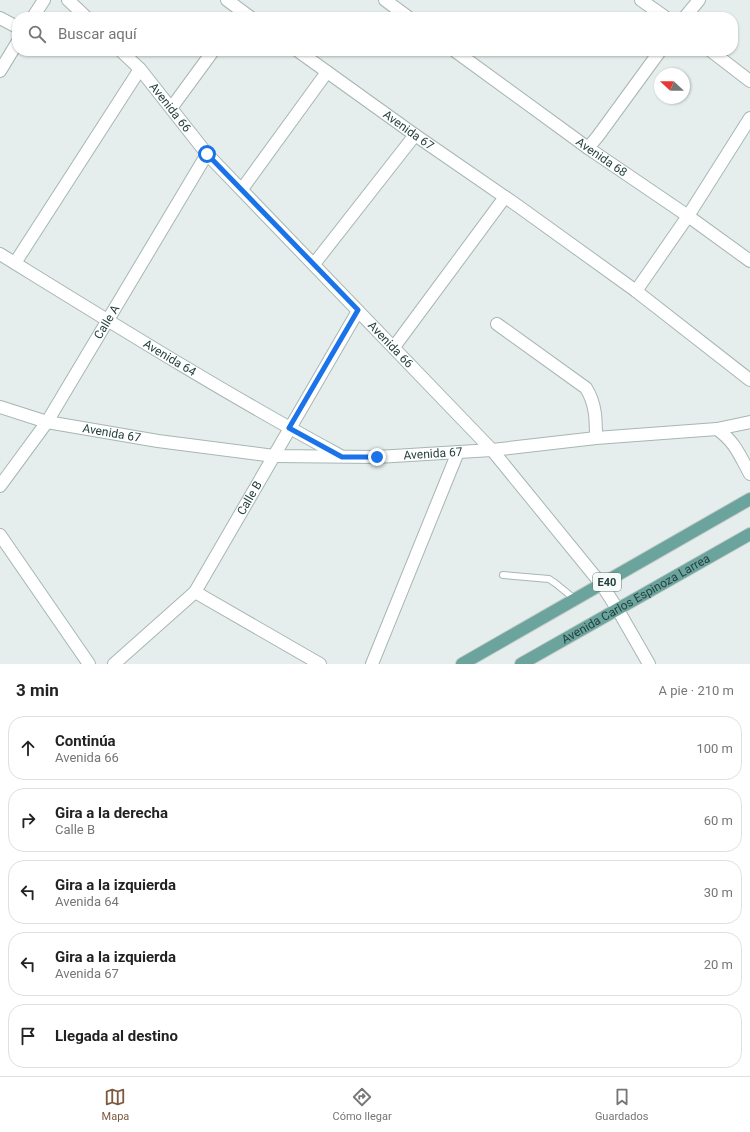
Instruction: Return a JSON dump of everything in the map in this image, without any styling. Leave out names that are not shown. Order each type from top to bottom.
[{"type":"main road","name":"E40","points":[[462,664],[750,499]]},
{"type":"main road","name":"Avenida Carlos Espinoza Larrea","points":[[521,664],[750,534]]},
{"type":"street","points":[[36,12],[44,0]]},
{"type":"street","points":[[68,0],[81,12]]},
{"type":"street","points":[[227,0],[240,12]]},
{"type":"street","points":[[385,0],[401,12]]},
{"type":"street","points":[[641,0],[658,12]]},
{"type":"street","points":[[689,12],[699,0]]},
{"type":"street","points":[[0,18],[12,24]]},
{"type":"street","points":[[0,71],[12,51]]},
{"type":"street","name":"Avenida 66","points":[[127,56],[140,69],[172,108],[207,154],[492,450],[602,584],[649,664]]},
{"type":"street","points":[[172,108],[209,56]]},
{"type":"street","name":"Avenida 67","points":[[305,56],[636,291],[750,380]]},
{"type":"street","name":"Avenida 68","points":[[462,56],[588,148],[688,216],[750,261]]},
{"type":"street","points":[[588,148],[656,56]]},
{"type":"street","points":[[718,56],[750,81]]},
{"type":"street","points":[[15,263],[140,69]]},
{"type":"street","points":[[242,189],[327,72]]},
{"type":"street","points":[[636,291],[688,216],[750,118]]},
{"type":"street","points":[[314,264],[415,135]]},
{"type":"street","name":"Calle A","points":[[0,486],[47,422],[207,154]]},
{"type":"street","points":[[394,347],[505,197]]},
{"type":"street","name":"Avenida 64","points":[[0,254],[108,321],[289,428],[342,457]]},
{"type":"street","name":"Calle B","points":[[114,664],[196,592],[358,310]]},
{"type":"street","points":[[497,324],[586,388],[592,396],[596,410],[596,438]]},
{"type":"street","name":"Avenida 67","points":[[0,407],[47,422],[158,441],[274,456],[377,457],[492,450],[596,438],[716,429],[750,422]]},
{"type":"street","points":[[716,429],[732,442],[750,474]]},
{"type":"street","points":[[372,664],[458,452]]},
{"type":"street","points":[[0,535],[89,664]]},
{"type":"street","points":[[196,592],[320,664]]},
{"type":"lane","points":[[503,575],[549,579],[576,600]]},
{"type":"route","points":[[207,154],[358,310],[289,428],[342,457],[377,457]]}]
